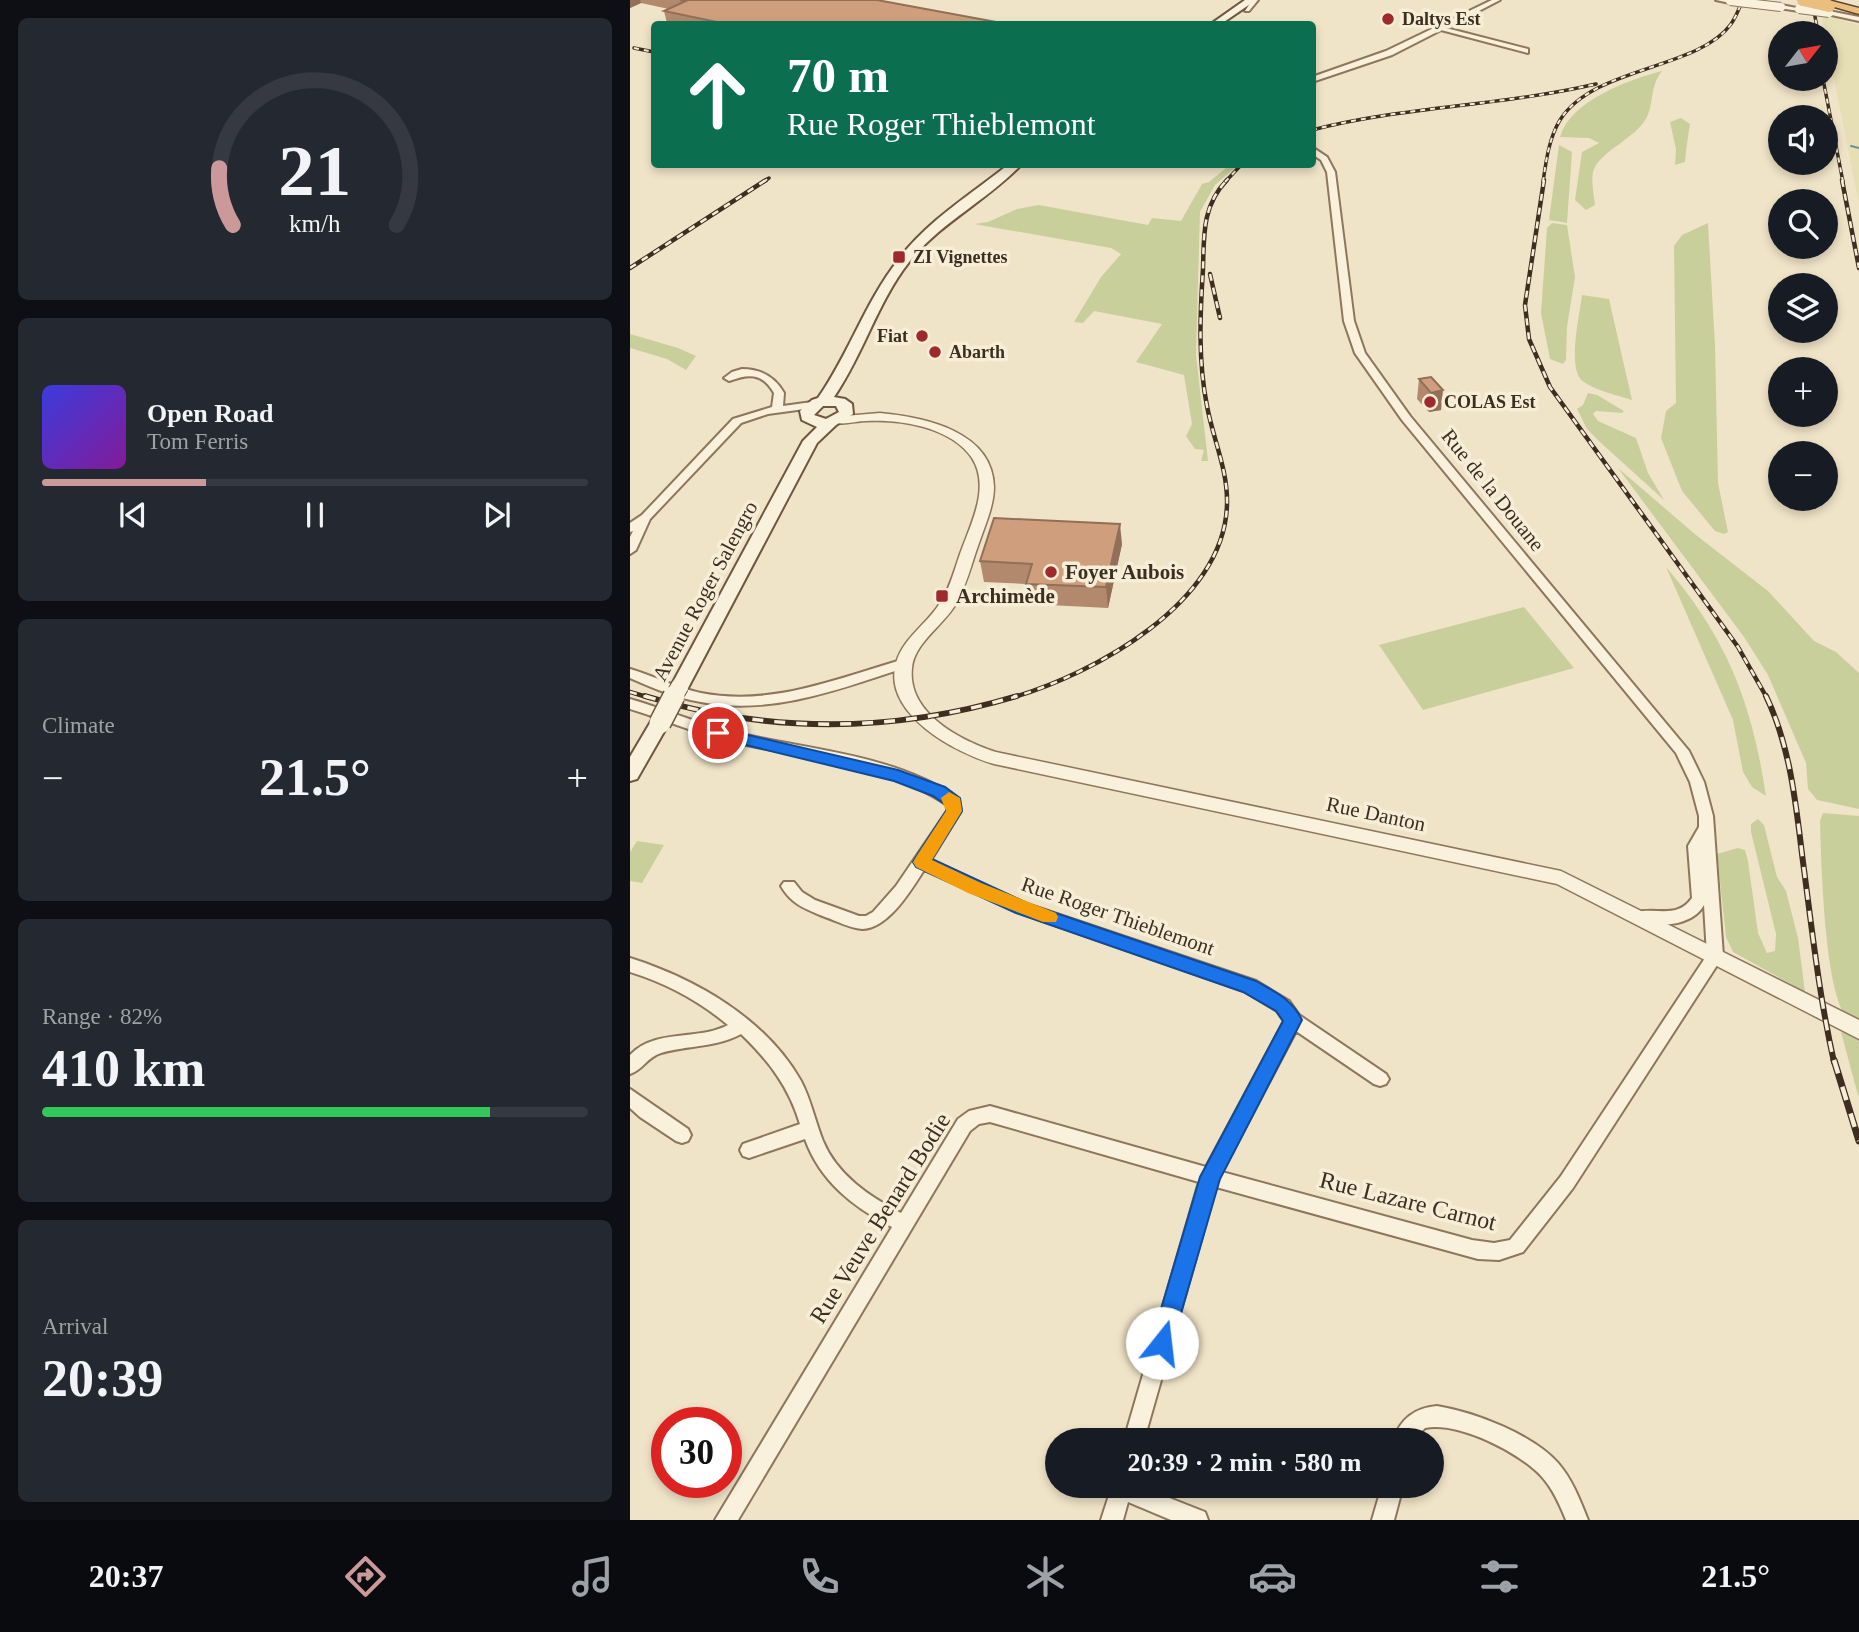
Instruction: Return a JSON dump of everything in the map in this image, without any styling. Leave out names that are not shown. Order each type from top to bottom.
[{"type":"highway","points":[[1815,0],[1829,7]]},
{"type":"highway","points":[[1801,5],[1859,12]]},
{"type":"main road","points":[[1220,21],[1248,2],[1262,0]]},
{"type":"main road","points":[[1229,21],[1248,2]]},
{"type":"main road","points":[[814,411],[841,376],[864,324],[904,260],[935,229],[1012,168]]},
{"type":"main road","name":"Avenue Roger Salengro","points":[[630,785],[634,767],[811,441],[846,414],[844,405],[883,316],[922,253],[1026,168]]},
{"type":"main road","points":[[814,411],[844,405]]},
{"type":"main road","points":[[814,411],[834,421]]},
{"type":"main road","name":"Avenue Roger Salengro","points":[[811,441],[814,411]]},
{"type":"street","points":[[1316,79],[1372,61],[1497,0]]},
{"type":"street","points":[[1720,0],[1781,7],[1801,5]]},
{"type":"street","points":[[1829,7],[1859,19]]},
{"type":"street","points":[[1440,28],[1525,51]]},
{"type":"street","name":"Rue de la Douane","points":[[1316,152],[1327,162],[1331,172],[1349,321],[1360,353],[1406,418],[1682,751],[1697,782],[1706,829],[1715,956]]},
{"type":"street","points":[[729,378],[743,372],[767,379],[779,393],[777,411]]},
{"type":"street","points":[[630,673],[658,688],[680,695],[743,703],[786,698],[830,688],[905,663],[914,647],[947,606],[984,508],[988,484],[985,467],[958,436],[924,424],[864,415],[844,405]]},
{"type":"street","points":[[630,528],[646,517],[737,421],[757,413],[814,411]]},
{"type":"street","points":[[834,421],[864,415]]},
{"type":"street","points":[[705,456],[720,456]]},
{"type":"street","points":[[630,548],[646,517]]},
{"type":"street","name":"Rue Danton","points":[[905,663],[902,669],[906,687],[917,707],[949,739],[975,752],[1542,873],[1581,886],[1859,1030]]},
{"type":"street","points":[[630,704],[710,731],[898,776],[939,792],[954,803],[954,811],[922,862],[883,914],[873,921],[859,923],[797,899],[789,886]]},
{"type":"street","name":"Rue de la Douane","points":[[1637,916],[1658,919],[1677,916],[1688,913],[1698,904],[1700,898],[1695,846],[1706,829]]},
{"type":"street","name":"Rue Roger Thieblemont","points":[[922,862],[1022,908],[1250,986],[1283,1006],[1293,1020],[1380,1079]]},
{"type":"street","name":"Rue Lazare Carnot","points":[[1210,1177],[1488,1253],[1516,1246],[1567,1182],[1715,956]]},
{"type":"street","points":[[630,965],[674,981],[702,998],[741,1026],[778,1059],[795,1087],[816,1146],[834,1174],[850,1191],[904,1224]]},
{"type":"street","points":[[1137,1428],[1210,1177],[1293,1020]]},
{"type":"street","points":[[630,1067],[644,1052],[663,1045],[722,1036],[741,1026]]},
{"type":"street","points":[[630,1097],[646,1112],[682,1135]]},
{"type":"street","name":"Rue Veuve Benard Bodie","points":[[726,1520],[964,1125],[975,1117],[983,1115],[1008,1119],[1210,1177]]},
{"type":"street","points":[[750,1150],[810,1129]]},
{"type":"street","points":[[1411,1428],[1423,1417],[1438,1416],[1493,1433],[1522,1447],[1546,1466],[1568,1497],[1577,1520]]},
{"type":"street","points":[[1112,1520],[1118,1498]]},
{"type":"street","points":[[1146,1498],[1197,1520]]},
{"type":"street","points":[[1383,1520],[1389,1498]]},
{"type":"shaded area","points":[[1821,14],[1859,25],[1859,204],[1836,91],[1838,21],[1822,21]]},
{"type":"green space","points":[[1662,71],[1642,125],[1596,165],[1592,180],[1595,205],[1586,210],[1575,200],[1582,152],[1599,143],[1589,138],[1560,137],[1566,124],[1575,113],[1602,94],[1617,86]]},
{"type":"green space","points":[[1681,118],[1690,124],[1685,162],[1675,165],[1676,149],[1670,122]]},
{"type":"green space","points":[[1559,145],[1572,152],[1567,223],[1549,220]]},
{"type":"green space","points":[[1226,168],[1235,168],[1215,185],[1200,212],[1196,355],[1208,461],[1201,461],[1204,450],[1195,449],[1186,436],[1192,424],[1184,375],[1136,362],[1162,324],[1094,311],[1083,323],[1074,322],[1101,277],[1121,254],[1111,248],[974,224],[988,222],[1017,209],[1039,205],[1148,225],[1152,218],[1181,221],[1202,184],[1209,182]]},
{"type":"green space","points":[[1552,223],[1567,225],[1575,277],[1567,327],[1566,360],[1563,364],[1550,359],[1541,313],[1547,228]]},
{"type":"green space","points":[[1708,223],[1715,345],[1718,483],[1728,532],[1724,534],[1715,531],[1682,491],[1661,438],[1666,411],[1676,403],[1674,246],[1682,235]]},
{"type":"green space","points":[[1582,295],[1609,299],[1632,400],[1595,388],[1579,376],[1575,354]]},
{"type":"green space","points":[[630,334],[696,356],[686,370],[667,359],[630,348]]},
{"type":"green space","points":[[1588,393],[1597,395],[1624,411],[1596,411],[1593,414],[1598,421],[1636,438],[1648,473],[1664,500],[1587,429],[1577,409],[1583,405]]},
{"type":"green space","points":[[1618,468],[1696,535],[1768,591],[1814,641],[1836,652],[1859,673],[1859,809],[1817,800],[1808,789],[1806,763],[1768,675],[1744,637]]},
{"type":"green space","points":[[1666,567],[1705,620],[1734,673],[1753,731],[1766,796],[1752,787],[1743,772],[1733,720]]},
{"type":"green space","points":[[1524,607],[1574,668],[1423,710],[1379,645]]},
{"type":"green space","points":[[1823,813],[1859,816],[1859,1023],[1849,1019],[1841,1007],[1829,957],[1821,864],[1820,821]]},
{"type":"green space","points":[[1758,819],[1764,825],[1777,877],[1786,891],[1798,938],[1805,992],[1733,952],[1726,937],[1717,854],[1738,848],[1745,850],[1748,861],[1758,933],[1767,953],[1775,951],[1776,934],[1751,832],[1751,824]]},
{"type":"green space","points":[[637,841],[664,845],[642,883],[630,881],[630,852]]},
{"type":"green space","points":[[1841,1032],[1859,1036],[1859,1096],[1858,1095]]},
{"type":"building","points":[[680,0],[877,0],[991,21],[712,21],[664,11],[686,1]]},
{"type":"building","points":[[1431,377],[1443,390],[1431,393],[1419,379]]},
{"type":"building","name":"Foyer Aubois","points":[[994,518],[1120,524],[1106,587],[1026,584],[1032,564],[980,561]]},
{"type":"waterway","points":[[1851,146],[1859,148]]},
{"type":"railway","points":[[1543,182],[1553,134],[1560,120],[1576,102],[1620,78],[1695,51],[1716,39],[1731,24],[1743,0]]},
{"type":"railway","points":[[1812,0],[1816,21]]},
{"type":"railway","points":[[634,48],[651,51]]},
{"type":"railway","points":[[1316,129],[1382,116],[1525,97],[1596,84]]},
{"type":"railway","points":[[1825,91],[1843,182]]},
{"type":"railway","points":[[1225,182],[1238,168]]},
{"type":"railway","points":[[630,268],[766,180]]},
{"type":"railway","points":[[1017,696],[1079,671],[1115,652],[1149,629],[1180,603],[1204,573],[1221,540],[1227,491],[1204,389],[1201,320],[1206,222],[1213,200],[1227,180]]},
{"type":"railway","points":[[1544,180],[1525,305],[1529,339],[1550,387],[1738,647],[1766,697]]},
{"type":"railway","points":[[1842,180],[1859,268]]},
{"type":"railway","points":[[1210,274],[1220,318]]},
{"type":"railway","points":[[630,692],[650,698]]},
{"type":"railway","points":[[645,696],[738,717],[831,724],[924,717],[1017,696]]},
{"type":"railway","points":[[1011,698],[1017,696]]},
{"type":"railway","points":[[1766,697],[1781,736],[1791,778],[1820,987],[1834,1062]]},
{"type":"railway","points":[[1834,1060],[1859,1141]]},
{"type":"slow traffic","points":[[949,798],[954,803],[954,811],[922,862],[975,888],[1049,917]]},
{"type":"place","name":"Daltys Est","points":[[1388,19]]},
{"type":"place","name":"ZI Vignettes","points":[[899,257]]},
{"type":"place","name":"Fiat","points":[[922,336]]},
{"type":"place","name":"Abarth","points":[[935,352]]},
{"type":"place","name":"COLAS Est","points":[[1430,402]]},
{"type":"place","name":"Foyer Aubois","points":[[1051,572]]},
{"type":"place","name":"Archimède","points":[[942,596]]},
{"type":"route","points":[[718,733],[898,776],[939,792],[954,803],[954,811],[922,862],[1022,908],[1250,986],[1283,1006],[1293,1020],[1210,1177],[1162,1343]]}]
